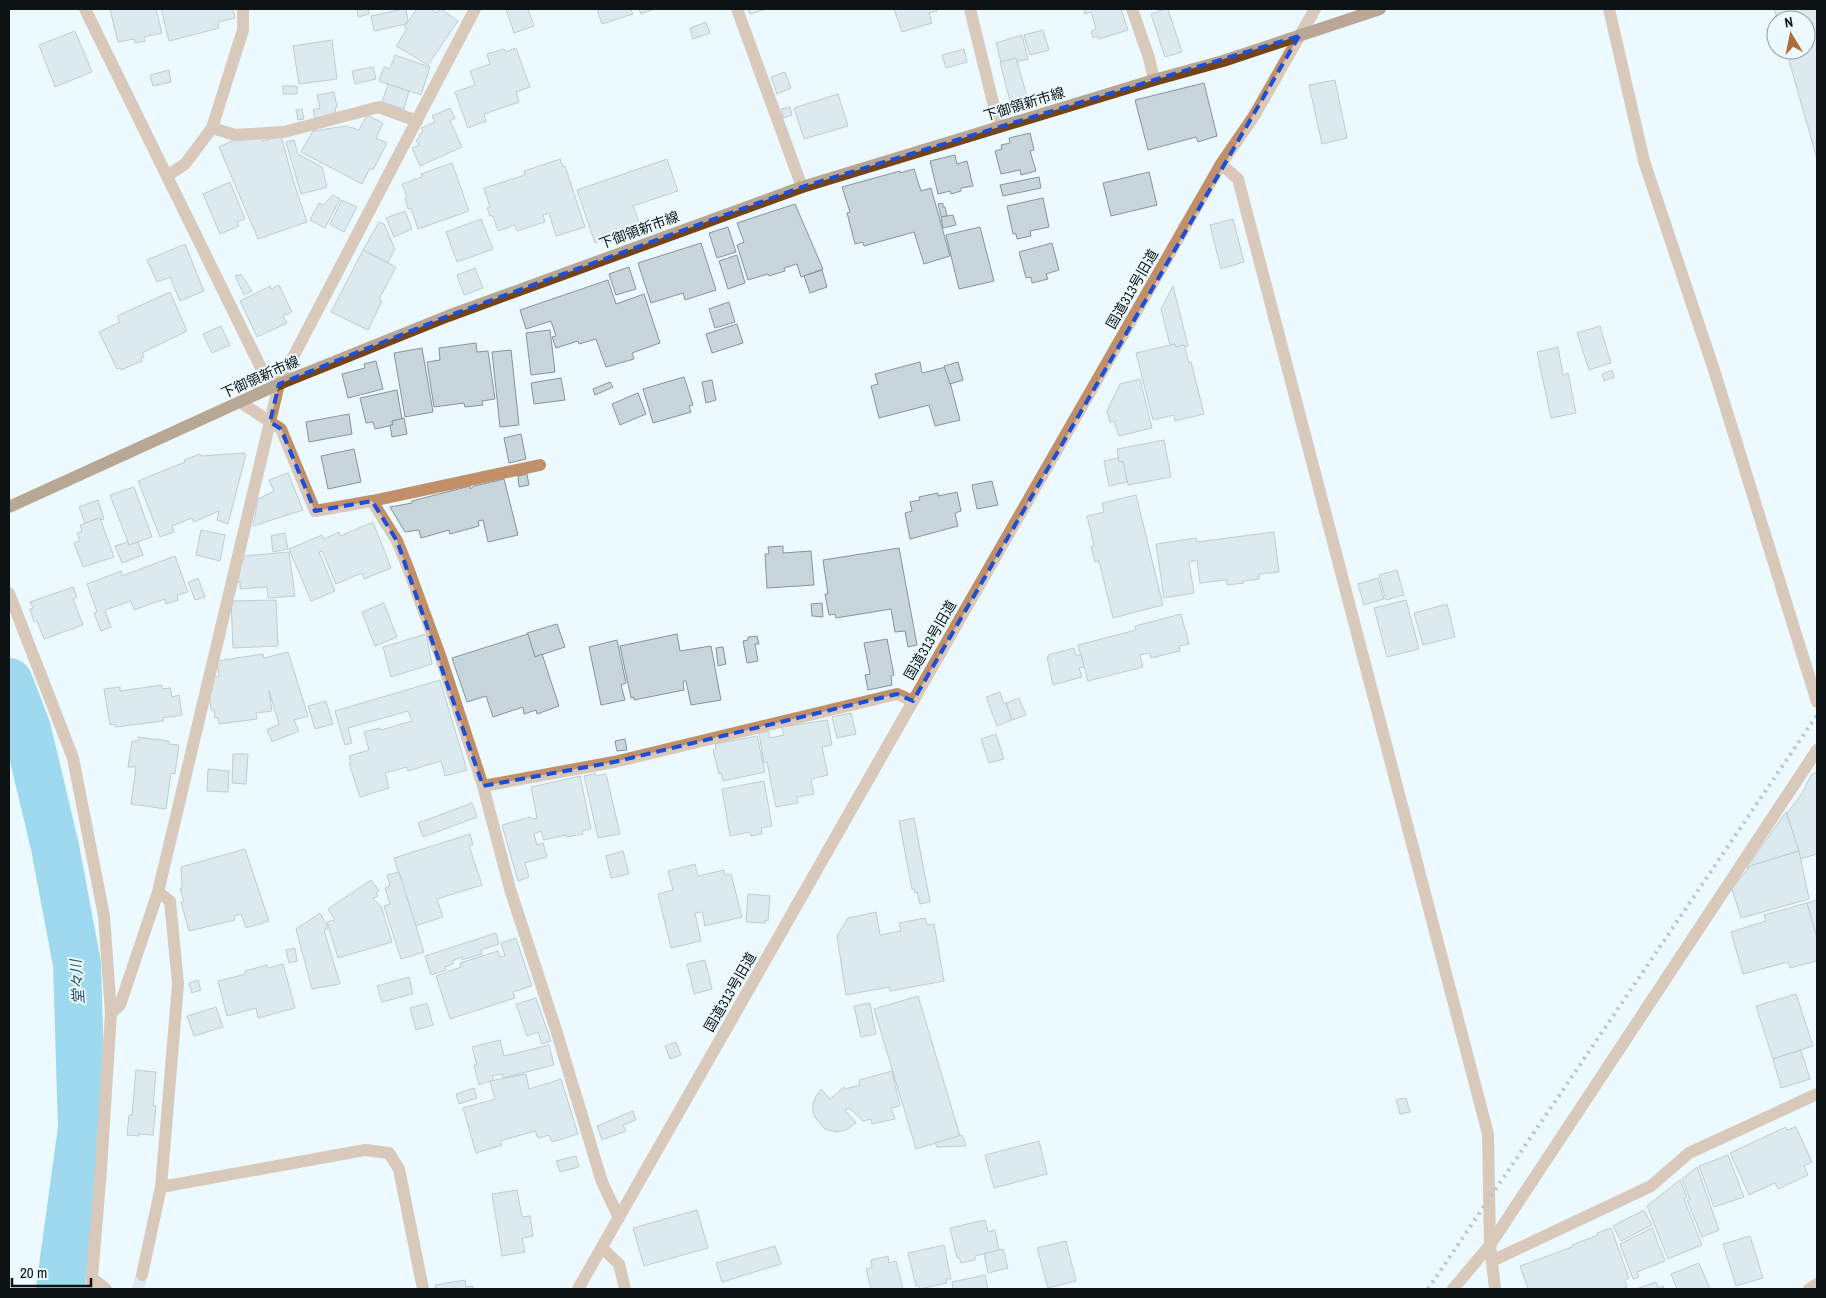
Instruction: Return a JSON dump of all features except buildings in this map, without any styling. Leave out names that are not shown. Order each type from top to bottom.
[{"type":"main road","name":"下御領新市線","points":[[9,507],[279,384],[448,316],[802,187],[1154,80],[1223,61],[1380,9]]},
{"type":"street","points":[[85,9],[262,370],[279,384]]},
{"type":"street","points":[[167,176],[185,164],[212,128],[243,30],[243,9]]},
{"type":"street","points":[[111,1013],[120,1005],[158,892],[279,384],[476,9]]},
{"type":"street","points":[[737,9],[802,187]]},
{"type":"street","points":[[970,9],[1000,127]]},
{"type":"street","points":[[1132,9],[1149,58],[1154,80]]},
{"type":"street","name":"国道313号旧道","points":[[578,1289],[1222,164],[1254,116],[1315,9]]},
{"type":"street","points":[[1609,9],[1644,161],[1715,373],[1817,702]]},
{"type":"street","points":[[212,128],[235,135],[284,132],[379,107],[416,121]]},
{"type":"street","points":[[1222,164],[1238,179],[1488,1134],[1490,1245],[1495,1289]]},
{"type":"street","points":[[240,402],[281,429],[315,511],[372,501],[540,465]]},
{"type":"street","points":[[372,501],[397,541],[441,658],[483,786],[510,889],[557,1033],[602,1182],[619,1218]]},
{"type":"street","points":[[9,593],[73,758],[104,916],[111,1013],[92,1284],[106,1289]]},
{"type":"street","points":[[483,786],[614,762],[897,694],[913,701]]},
{"type":"street","points":[[1453,1289],[1490,1245],[1817,750]]},
{"type":"street","points":[[142,1275],[161,1188],[178,984],[170,901],[158,892]]},
{"type":"street","points":[[1492,1261],[1651,1186],[1689,1153],[1817,1094]]},
{"type":"street","points":[[161,1188],[365,1150],[389,1153],[399,1169],[423,1289]]},
{"type":"street","points":[[602,1248],[619,1264],[625,1289]]},
{"type":"street","points":[[1809,1289],[1817,1284]]},
{"type":"highlighted area","points":[[1299,36],[913,701],[897,694],[614,762],[483,786],[397,541],[372,501],[315,511],[281,429],[270,422],[279,384],[448,316],[802,187]]},
{"type":"waterway","name":"堂々川","points":[[9,682],[27,729],[55,847],[77,964],[82,1128],[60,1289]]},
{"type":"tunnel","points":[[138,1289],[142,1275]]},
{"type":"railway","points":[[1428,1289],[1817,715]]}]
